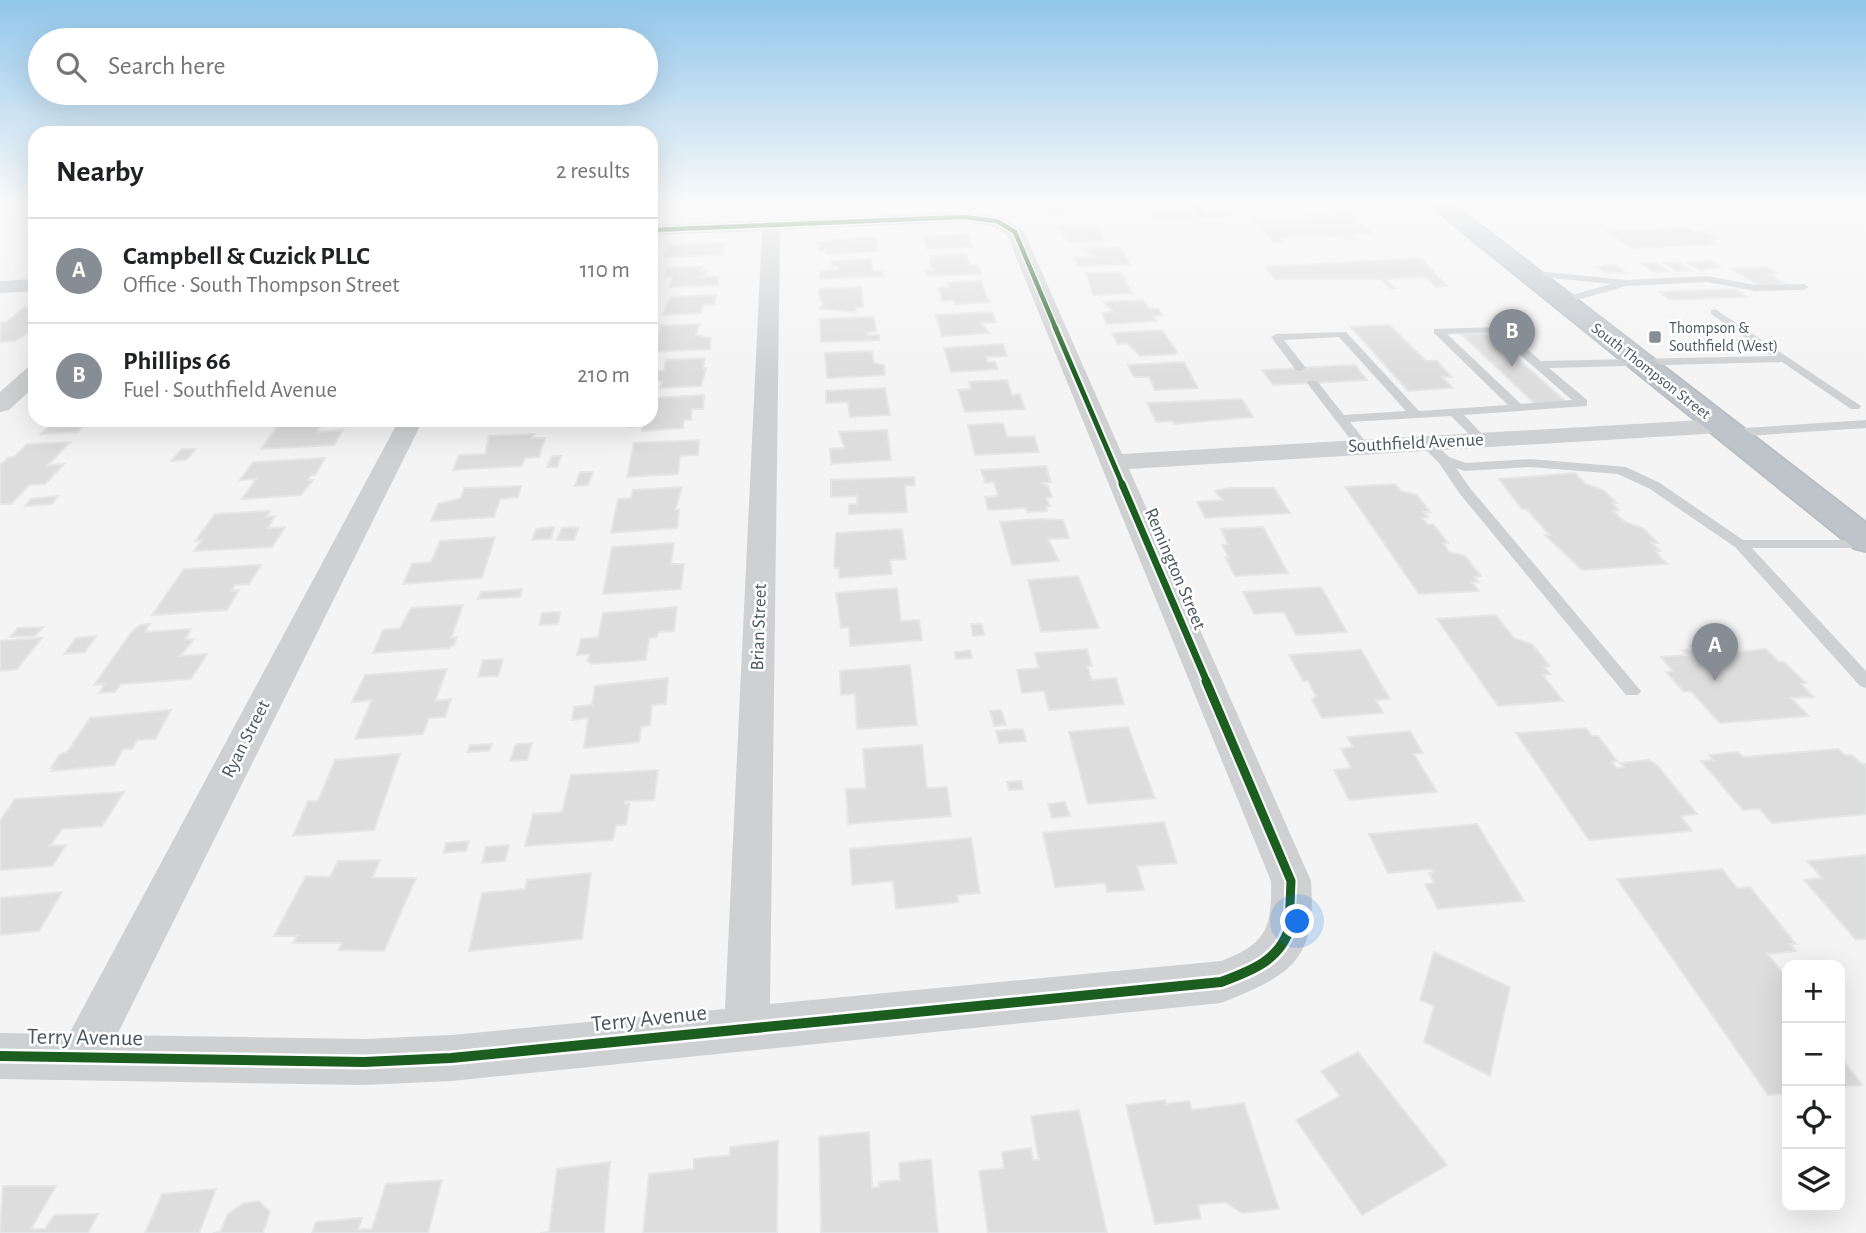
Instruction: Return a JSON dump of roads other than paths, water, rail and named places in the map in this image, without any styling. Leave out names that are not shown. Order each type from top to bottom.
[{"type":"highway","name":"South Thompson Street","points":[[1509,260],[1865,539]]},
{"type":"street","name":"Brian Street","points":[[747,1029],[770,260]]},
{"type":"street","name":"Remington Street","points":[[1027,260],[1291,881],[1294,914],[1286,941]]},
{"type":"street","points":[[0,287],[28,285]]},
{"type":"street","points":[[0,405],[28,379]]},
{"type":"street","name":"Ryan Street","points":[[81,1058],[407,427]]},
{"type":"street","name":"Southfield Avenue","points":[[1113,462],[1363,446],[1435,452],[1480,439],[1725,429]]},
{"type":"street","name":"Terry Avenue","points":[[0,1056],[364,1062],[451,1058],[1221,982],[1262,967],[1286,941]]},
{"type":"lane","points":[[1526,273],[1627,283],[1707,279],[1755,288],[1804,287]]},
{"type":"lane","points":[[1562,301],[1627,283]]},
{"type":"lane","points":[[1715,312],[1855,406]]},
{"type":"lane","points":[[1341,419],[1583,403],[1509,345],[1497,328],[1438,331],[1518,407]]},
{"type":"lane","points":[[1300,368],[1276,337],[1342,334],[1415,414]]},
{"type":"lane","points":[[1456,348],[1475,347]]},
{"type":"lane","points":[[1534,366],[1784,359]]},
{"type":"lane","points":[[1471,362],[1489,361]]},
{"type":"lane","points":[[1485,376],[1505,375]]},
{"type":"lane","points":[[1313,383],[1363,446]]},
{"type":"lane","points":[[1550,388],[1564,387]]},
{"type":"lane","points":[[1502,391],[1521,390]]},
{"type":"lane","points":[[1454,412],[1480,439]]},
{"type":"lane","points":[[1725,429],[1866,424]]},
{"type":"lane","points":[[1435,452],[1465,467],[1530,463],[1620,470],[1656,486],[1740,544],[1866,682]]},
{"type":"lane","points":[[1435,452],[1632,691]]},
{"type":"lane","points":[[1740,544],[1865,539]]},
{"type":"place","name":"Thompson & Southfield (West)","points":[[1655,337]]},
{"type":"place","name":"Phillips 66","points":[[1512,367]]},
{"type":"place","name":"Campbell & Cuzick PLLC","points":[[1715,681]]}]
